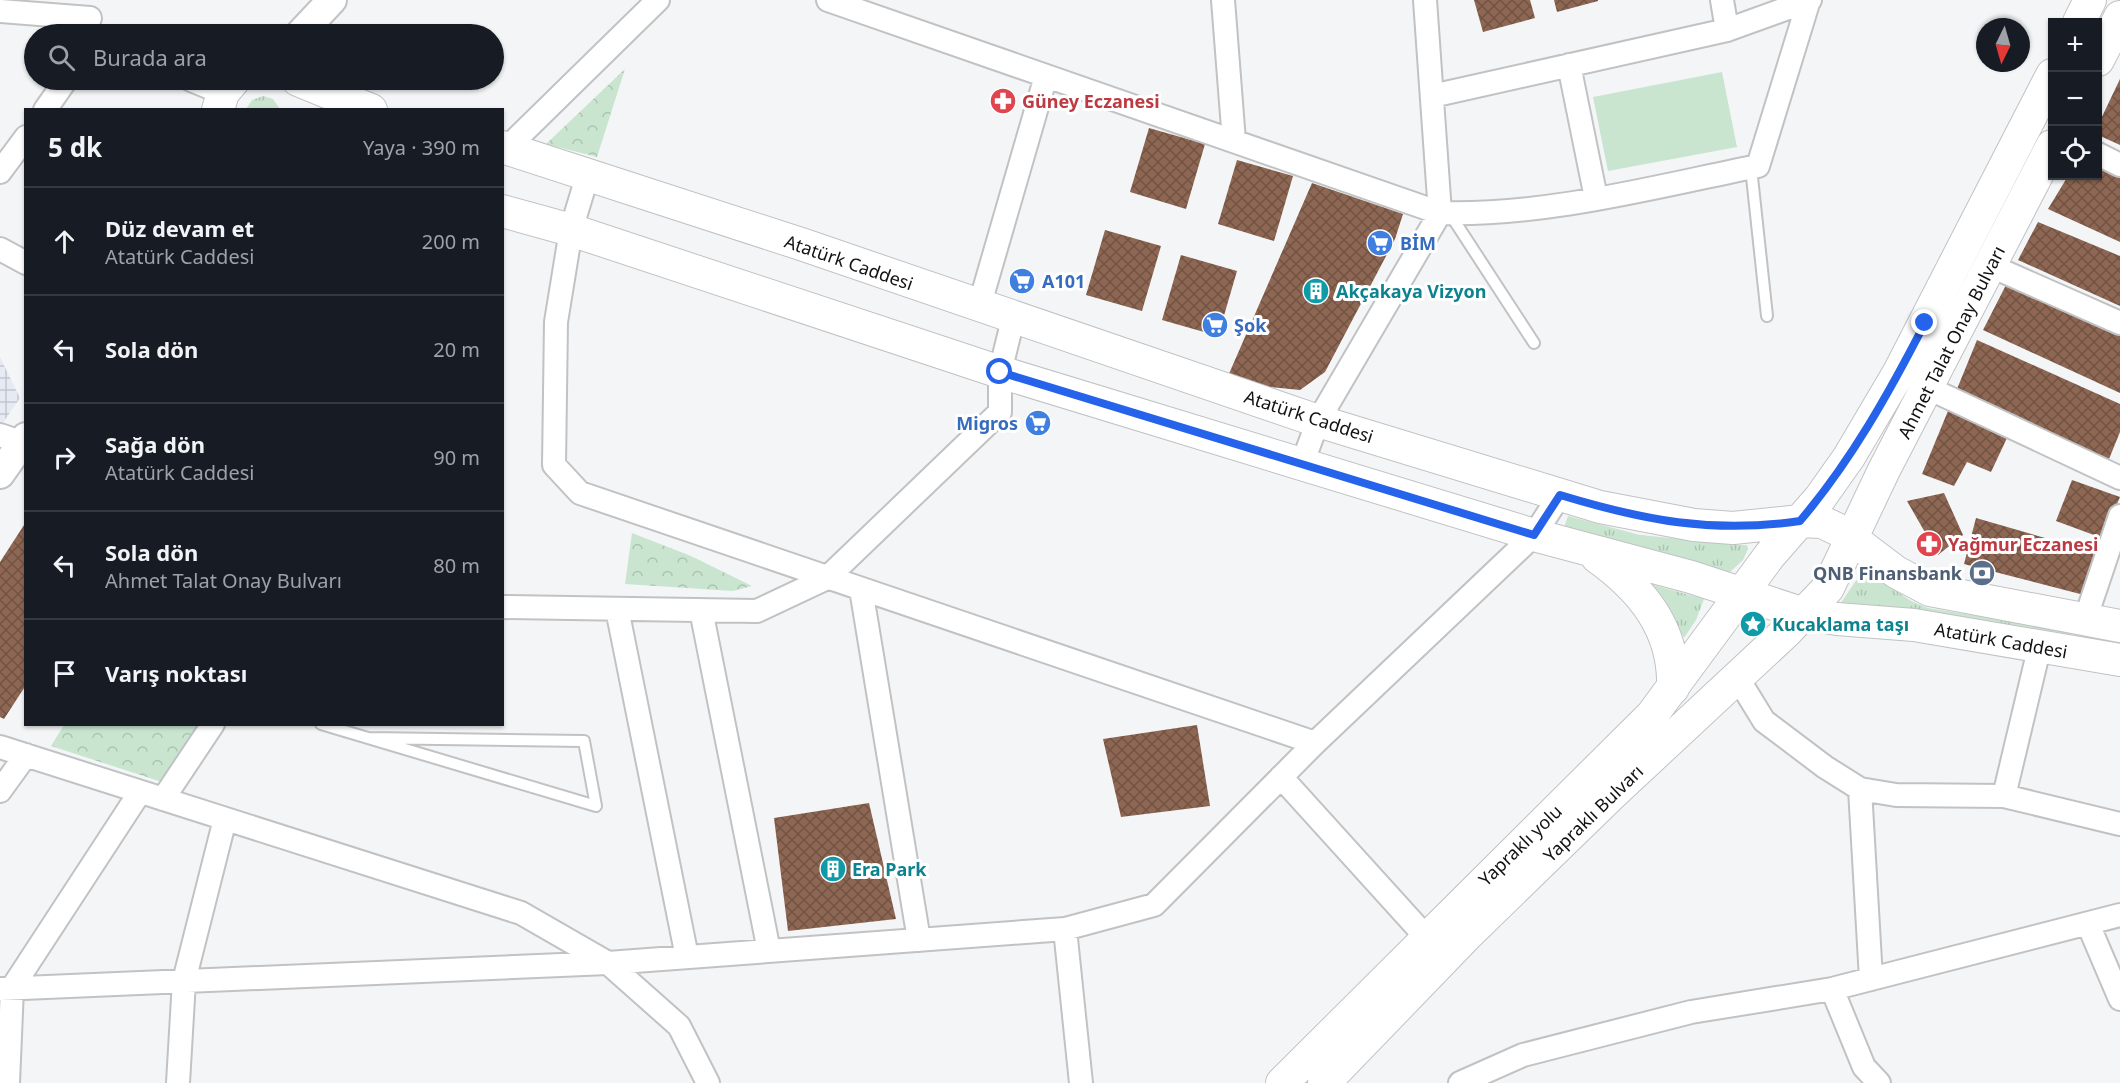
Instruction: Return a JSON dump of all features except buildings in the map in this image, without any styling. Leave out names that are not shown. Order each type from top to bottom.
[{"type":"main road","points":[[2081,18],[2090,0]]},
{"type":"main road","points":[[2102,51],[2120,17]]},
{"type":"main road","name":"Ahmet Talat Onay Bulvarı","points":[[1800,521],[1849,457],[1877,412],[2048,83]]},
{"type":"main road","points":[[300,90],[307,99],[308,108]]},
{"type":"main road","points":[[322,90],[366,108]]},
{"type":"main road","name":"Atatürk Caddesi","points":[[505,148],[1318,421],[1560,495],[1622,513],[1694,525],[1750,528],[1800,521],[1822,522],[1852,540],[1896,572],[1930,590],[2120,626]]},
{"type":"main road","name":"Ahmet Talat Onay Bulvarı","points":[[1852,540],[1884,470],[2048,154]]},
{"type":"main road","name":"Atatürk Caddesi","points":[[504,212],[571,230],[1000,372],[1534,535],[1742,593],[1804,614],[1914,625],[2120,660]]},
{"type":"main road","points":[[1742,593],[1770,555],[1800,521]]},
{"type":"main road","name":"Yapraklı Bulvarı","points":[[1324,1083],[1469,933],[1804,614],[1828,588],[1852,540]]},
{"type":"main road","points":[[1587,549],[1627,581],[1656,616],[1672,656],[1673,688]]},
{"type":"main road","name":"Yapraklı yolu","points":[[1282,1083],[1426,937],[1652,715],[1742,593]]},
{"type":"street","points":[[309,24],[332,0]]},
{"type":"street","points":[[505,148],[658,0]]},
{"type":"street","points":[[828,0],[1445,213],[1493,214],[1596,198],[1758,166],[1809,0]]},
{"type":"street","points":[[1223,0],[1234,141]]},
{"type":"street","points":[[1302,464],[1318,421],[1445,213],[1432,96],[1425,0]]},
{"type":"street","points":[[1722,0],[1726,30]]},
{"type":"street","points":[[1432,96],[1726,30],[1809,0]]},
{"type":"street","points":[[0,11],[89,17]]},
{"type":"street","points":[[1569,65],[1596,198]]},
{"type":"street","points":[[979,307],[1046,76]]},
{"type":"street","points":[[46,108],[59,90]]},
{"type":"street","points":[[0,172],[24,138]]},
{"type":"street","points":[[2102,156],[2120,165]]},
{"type":"street","points":[[588,174],[571,230],[556,322],[554,465],[580,493],[1315,743]]},
{"type":"street","points":[[0,249],[24,262]]},
{"type":"street","points":[[1990,266],[2120,323]]},
{"type":"street","points":[[504,607],[758,611],[827,578],[1000,412],[1000,372],[1013,319]]},
{"type":"street","points":[[1928,388],[2120,478]]},
{"type":"street","points":[[0,474],[18,440]]},
{"type":"street","points":[[6,988],[608,963],[1065,929],[1154,905],[1315,743],[1534,535],[1560,495]]},
{"type":"street","points":[[2085,620],[2120,516]]},
{"type":"street","points":[[861,588],[919,940]]},
{"type":"street","points":[[617,609],[687,957]]},
{"type":"street","points":[[701,610],[769,951]]},
{"type":"street","points":[[2004,795],[2040,645]]},
{"type":"street","points":[[1737,677],[1764,721],[1825,767],[1860,789],[1896,795],[2004,795],[2120,824]]},
{"type":"street","points":[[163,799],[212,726]]},
{"type":"street","points":[[0,747],[521,913],[608,963],[679,1026],[708,1083]]},
{"type":"street","points":[[0,791],[26,755]]},
{"type":"street","points":[[1281,777],[1426,937]]},
{"type":"street","points":[[1860,789],[1871,979]]},
{"type":"street","points":[[8,1083],[6,988],[140,792]]},
{"type":"street","points":[[178,1083],[184,981],[225,819]]},
{"type":"street","points":[[1460,1083],[1523,1055],[1679,1015],[1832,989],[2120,915]]},
{"type":"street","points":[[2088,924],[2120,999]]},
{"type":"street","points":[[1065,929],[1082,1083]]},
{"type":"street","points":[[1832,989],[1864,1067],[1879,1083]]},
{"type":"lane","points":[[1751,168],[1767,316]]},
{"type":"lane","points":[[1445,213],[1534,344]]},
{"type":"lane","points":[[328,726],[539,789],[597,806],[584,741],[368,738]]},
{"type":"shaded area","points":[[0,357],[20,398],[0,427]]},
{"type":"green space","points":[[625,69],[597,157],[546,144]]},
{"type":"green space","points":[[1722,72],[1737,147],[1608,171],[1593,97]]},
{"type":"green space","points":[[263,96],[273,99],[279,108],[247,108],[252,100]]},
{"type":"green space","points":[[1568,516],[1640,535],[1747,545],[1748,549],[1743,560],[1729,573],[1564,527]]},
{"type":"green space","points":[[632,533],[691,556],[752,586],[733,591],[625,584]]},
{"type":"green space","points":[[1864,569],[1911,601],[1928,608],[2072,631],[2070,636],[1840,604]]},
{"type":"green space","points":[[1650,584],[1704,599],[1696,620],[1684,638],[1665,602]]},
{"type":"green space","points":[[63,726],[201,726],[162,782],[51,746]]},
{"type":"place","name":"Güney Eczanesi","points":[[1003,101]]},
{"type":"place","name":"BİM","points":[[1380,243]]},
{"type":"place","name":"A101","points":[[1022,281]]},
{"type":"place","name":"Akçakaya Vizyon","points":[[1316,291]]},
{"type":"place","name":"Şok","points":[[1215,325]]},
{"type":"place","name":"Migros","points":[[1038,423]]},
{"type":"place","name":"Yağmur Eczanesi","points":[[1929,544]]},
{"type":"place","name":"QNB Finansbank","points":[[1982,573]]},
{"type":"place","name":"Kucaklama taşı","points":[[1753,624]]},
{"type":"place","name":"Era Park","points":[[833,869]]},
{"type":"route","points":[[1000,372],[1534,535],[1560,495],[1644,517],[1694,525],[1750,528],[1800,521],[1820,498],[1877,412],[1925,323]]}]
